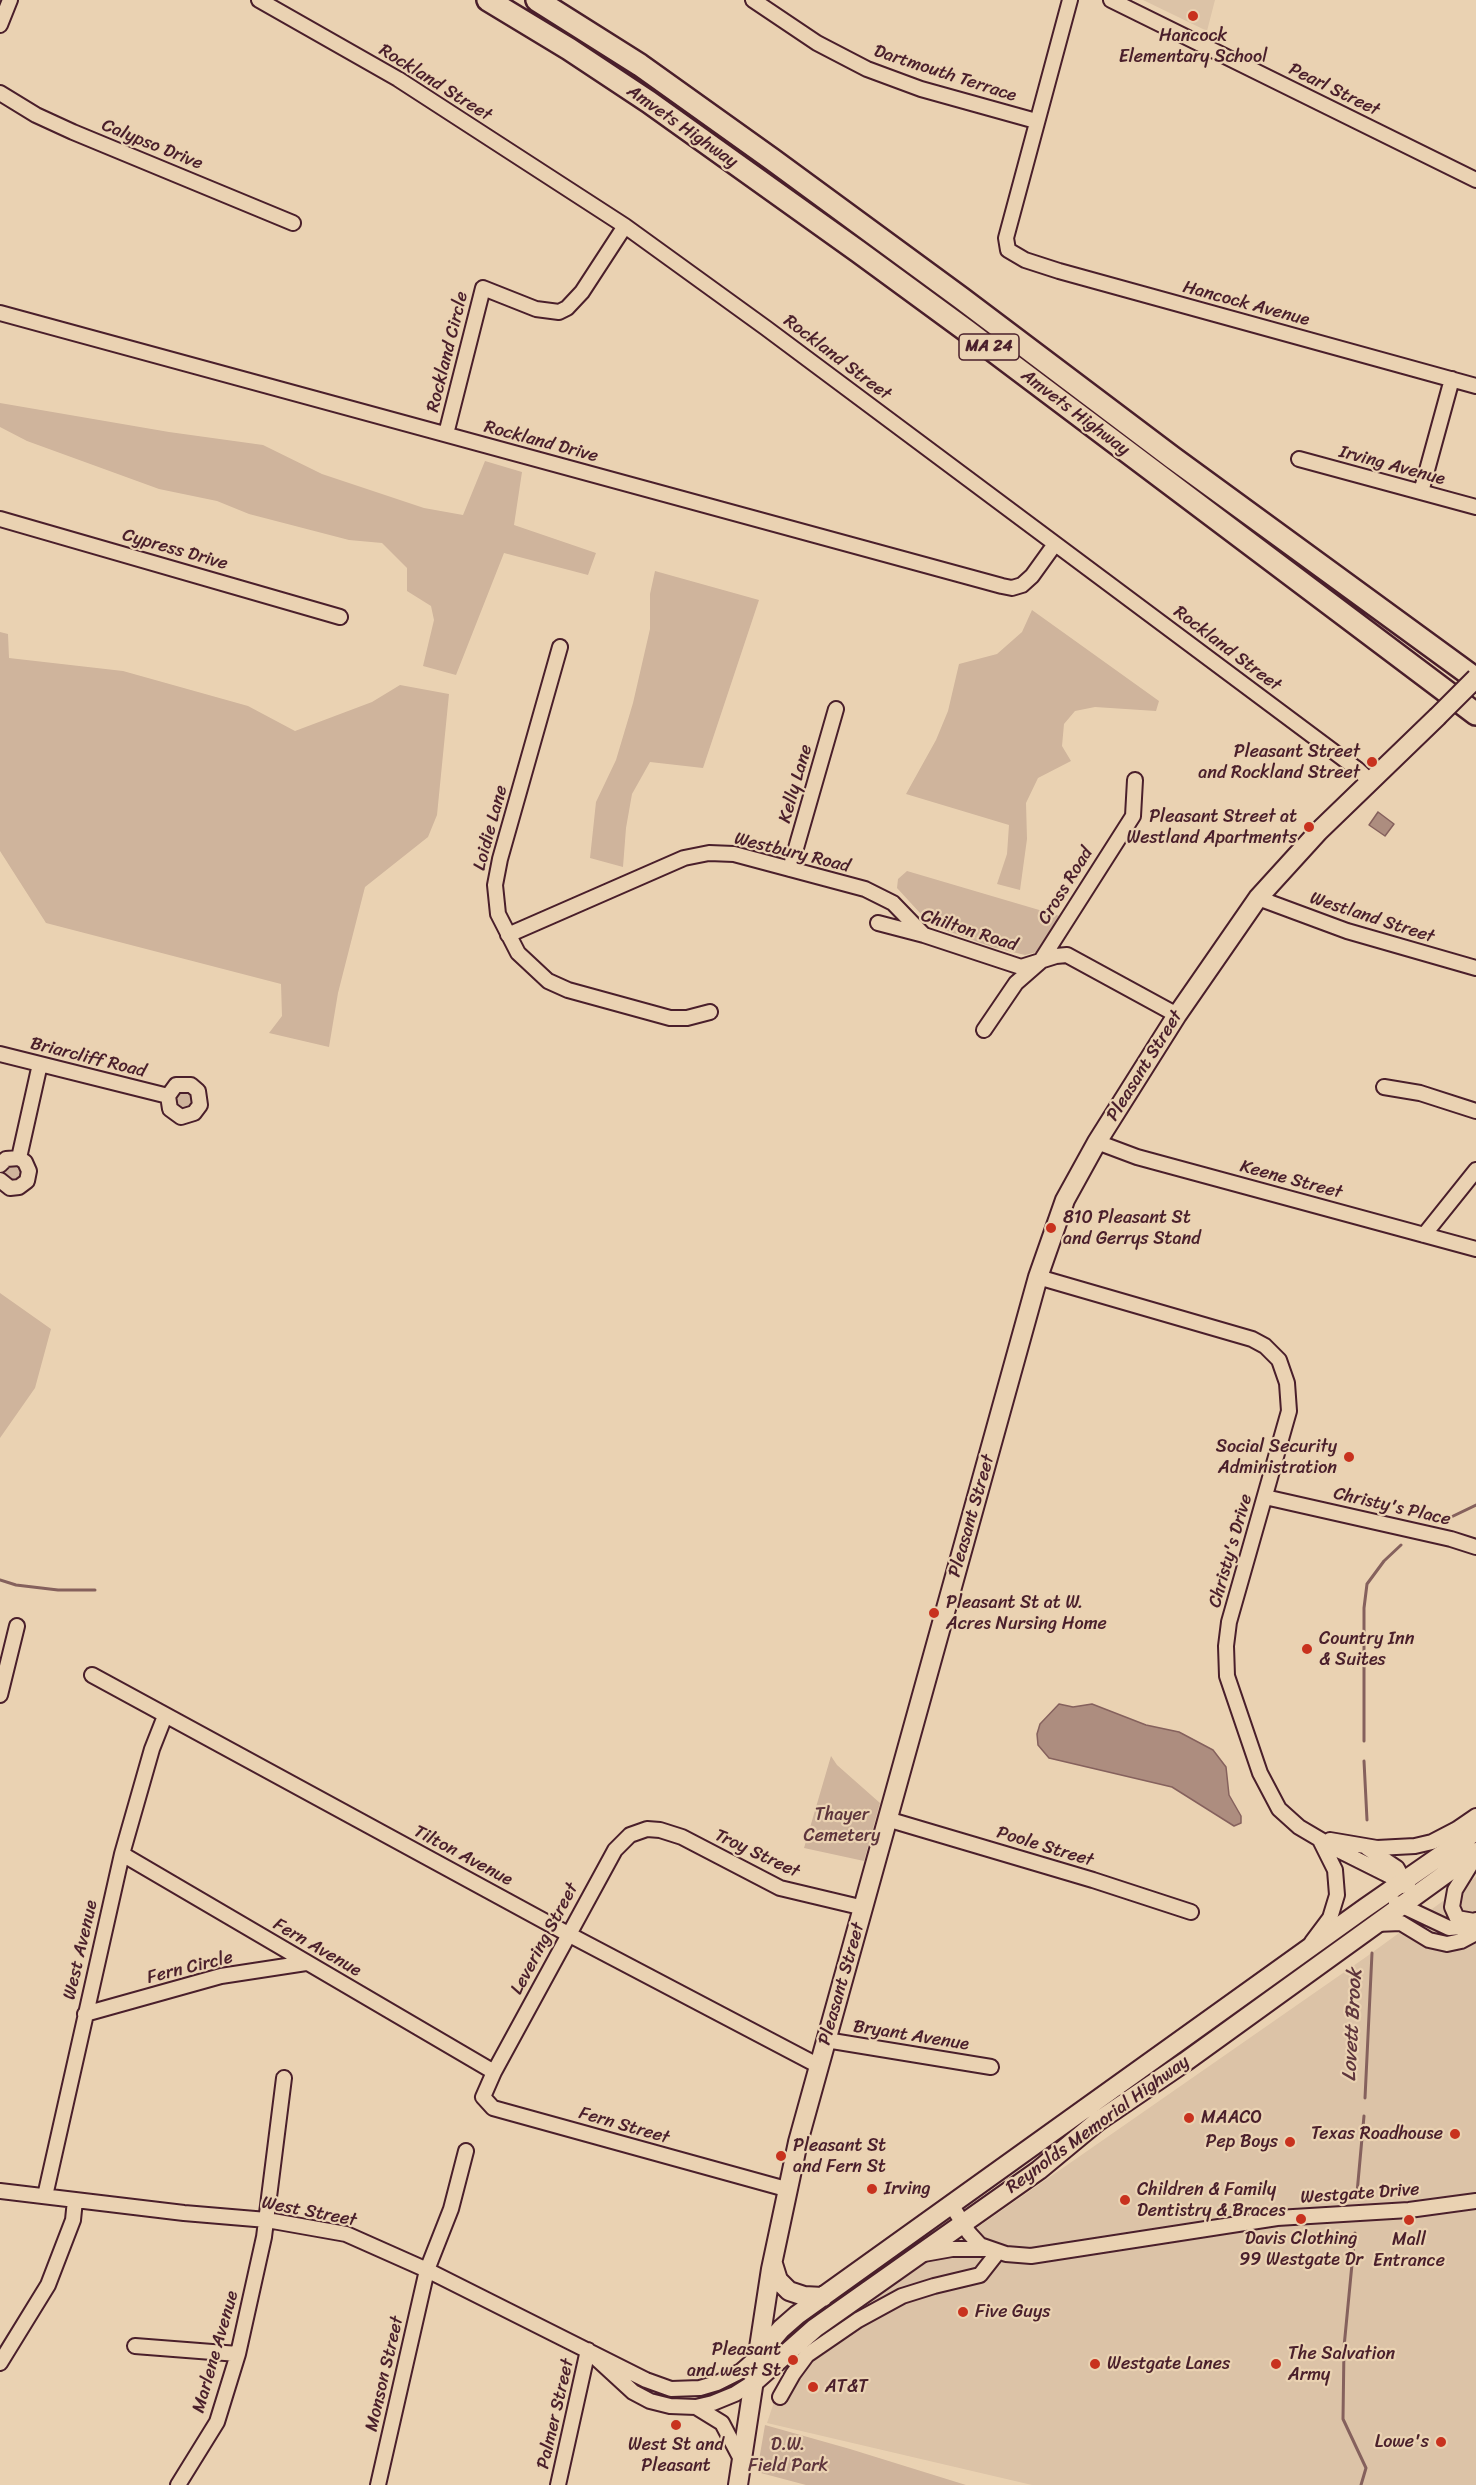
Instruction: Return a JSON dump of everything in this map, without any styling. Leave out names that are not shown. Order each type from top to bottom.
[{"type":"highway","name":"Amvets Highway","points":[[488,0],[648,102],[859,252],[1476,714]]},
{"type":"highway","name":"Amvets Highway","points":[[537,0],[639,65],[773,160],[1173,458],[1476,679]]},
{"type":"main road","name":"Pleasant Street","points":[[738,2485],[772,2263],[786,2189],[1038,1277],[1065,1200],[1097,1142],[1177,1015],[1258,898],[1319,831],[1476,679]]},
{"type":"main road","name":"Reynolds Memorial Highway","points":[[754,2382],[804,2336],[1050,2162],[1097,2122],[1185,2062],[1376,1924],[1391,1902],[1414,1886],[1424,1869],[1476,1831]]},
{"type":"main road","name":"Reynolds Memorial Highway","points":[[758,2356],[789,2322],[1302,1953],[1391,1902],[1414,1886],[1476,1854]]},
{"type":"main road","points":[[772,2263],[778,2280],[789,2291],[804,2296],[823,2297]]},
{"type":"street","points":[[0,25],[10,0]]},
{"type":"street","name":"Rockland Street","points":[[259,0],[398,79],[625,226],[766,328],[1357,769],[1370,781]]},
{"type":"street","name":"Dartmouth Terrace","points":[[753,0],[818,43],[867,69],[921,89],[1036,121]]},
{"type":"street","points":[[1036,121],[1070,0]]},
{"type":"street","name":"Pearl Street","points":[[1111,0],[1476,180]]},
{"type":"street","name":"Calypso Drive","points":[[0,93],[36,115],[73,132],[293,223]]},
{"type":"street","name":"Hancock Avenue","points":[[1036,121],[1006,238],[1008,250],[1025,260],[1059,271],[1476,386]]},
{"type":"street","name":"Rockland Circle","points":[[446,434],[483,288],[536,309],[559,312],[567,308],[582,292],[625,226]]},
{"type":"street","name":"Rockland Drive","points":[[0,313],[1012,588],[1022,585],[1032,576],[1055,544]]},
{"type":"street","points":[[1421,492],[1452,379]]},
{"type":"street","name":"Irving Avenue","points":[[1299,459],[1476,507]]},
{"type":"street","name":"Cypress Drive","points":[[0,519],[340,617]]},
{"type":"street","name":"Loidie Lane","points":[[560,647],[500,858],[495,885],[498,914],[518,953],[548,981],[568,990],[670,1018],[687,1018],[710,1012]]},
{"type":"street","name":"Kelly Lane","points":[[790,869],[836,709]]},
{"type":"street","name":"Cross Road","points":[[984,1030],[1016,983],[1040,962],[1132,816],[1135,780]]},
{"type":"street","name":"Westbury Road","points":[[508,935],[684,858],[709,852],[734,855],[865,889],[893,903],[924,935]]},
{"type":"street","name":"Westland Street","points":[[1258,898],[1347,931],[1476,968]]},
{"type":"street","name":"Chilton Road","points":[[878,923],[924,935],[1021,967],[1056,956],[1067,955],[1177,1015]]},
{"type":"street","name":"Briarcliff Road","points":[[0,1054],[168,1096]]},
{"type":"street","points":[[19,1158],[40,1064]]},
{"type":"street","points":[[1384,1087],[1420,1093],[1476,1111]]},
{"type":"street","name":"Keene Street","points":[[1097,1142],[1137,1156],[1476,1249]]},
{"type":"street","points":[[0,1165],[6,1159],[19,1158]]},
{"type":"street","points":[[0,1180],[5,1186],[15,1188],[27,1181],[27,1167],[19,1158]]},
{"type":"street","points":[[1424,1235],[1476,1170]]},
{"type":"street","name":"Christy's Drive","points":[[1038,1277],[1245,1337],[1270,1349],[1278,1360],[1285,1375],[1289,1402],[1284,1432],[1229,1622],[1226,1646],[1227,1676],[1255,1761],[1272,1798],[1288,1819],[1338,1850],[1414,1886]]},
{"type":"street","name":"Christy's Place","points":[[1265,1497],[1437,1535],[1476,1547]]},
{"type":"street","points":[[0,1695],[17,1626]]},
{"type":"street","name":"Tilton Avenue","points":[[92,1675],[568,1934],[819,2066]]},
{"type":"street","name":"West Avenue","points":[[45,2196],[122,1854],[152,1749],[165,1716]]},
{"type":"street","name":"Christy's Drive","points":[[1319,1838],[1366,1848],[1402,1848],[1432,1842],[1476,1816]]},
{"type":"street","name":"Poole Street","points":[[887,1819],[1094,1880],[1191,1912]]},
{"type":"street","name":"Troy Street","points":[[637,1832],[647,1829],[660,1830],[682,1837],[780,1888],[864,1908]]},
{"type":"street","name":"Levering Street","points":[[494,2072],[615,1850],[630,1835],[637,1832]]},
{"type":"street","points":[[1302,1953],[1330,1918],[1337,1895],[1335,1870],[1319,1838]]},
{"type":"street","name":"Christy's Drive","points":[[1366,1848],[1397,1868],[1414,1886]]},
{"type":"street","name":"Fern Avenue","points":[[122,1854],[494,2072]]},
{"type":"street","points":[[1475,1924],[1457,1918],[1452,1907],[1455,1890],[1476,1854]]},
{"type":"street","points":[[1391,1902],[1449,1928],[1475,1924]]},
{"type":"street","points":[[1391,1902],[1408,1927]]},
{"type":"street","points":[[1376,1924],[1395,1922],[1429,1940],[1447,1944],[1461,1941],[1475,1924]]},
{"type":"street","name":"Fern Circle","points":[[85,2014],[221,1976],[306,1963]]},
{"type":"street","name":"Bryant Avenue","points":[[826,2040],[991,2067]]},
{"type":"street","name":"Fern Street","points":[[494,2072],[483,2097],[493,2108],[786,2189]]},
{"type":"street","name":"Marlene Avenue","points":[[178,2485],[217,2422],[237,2354],[267,2220],[284,2078]]},
{"type":"street","name":"Monson Street","points":[[378,2485],[427,2270],[451,2209],[466,2151]]},
{"type":"street","name":"West Street","points":[[0,2191],[267,2220],[346,2234],[427,2270],[653,2383],[681,2390],[717,2383],[741,2371],[758,2356]]},
{"type":"street","points":[[0,2363],[48,2284],[73,2220],[75,2200]]},
{"type":"street","name":"Westgate Drive","points":[[916,2256],[952,2249],[1039,2256],[1276,2218],[1409,2210],[1476,2201]]},
{"type":"street","points":[[780,2397],[807,2355],[890,2301],[927,2288],[982,2275],[992,2251],[972,2237],[952,2206]]},
{"type":"street","points":[[135,2346],[237,2354]]},
{"type":"street","name":"West Street","points":[[588,2350],[626,2387],[641,2397],[670,2406],[696,2407],[729,2397],[754,2382]]},
{"type":"street","name":"Palmer Street","points":[[558,2485],[588,2350]]},
{"type":"street","points":[[696,2407],[722,2423],[742,2461]]},
{"type":"shaded area","name":"Hancock Elementary School","points":[[1143,0],[1215,0],[1207,31]]},
{"type":"shaded area","points":[[1378,812],[1394,824],[1385,836],[1369,825]]},
{"type":"shaded area","points":[[1059,1704],[1073,1707],[1092,1704],[1146,1725],[1179,1732],[1213,1750],[1226,1767],[1229,1795],[1241,1816],[1241,1823],[1234,1826],[1172,1787],[1049,1758],[1038,1745],[1037,1734],[1040,1724]]},
{"type":"shaded area","points":[[1476,1877],[1476,2485],[1032,2485],[767,2423],[782,2378],[811,2347],[863,2307],[1366,1957]]},
{"type":"green space","points":[[0,403],[169,432],[263,445],[322,474],[424,508],[463,515],[485,461],[522,472],[514,525],[596,553],[588,575],[504,553],[456,675],[423,666],[434,620],[431,606],[407,591],[407,568],[382,543],[349,540],[249,514],[217,501],[159,489],[27,441],[0,427]]},
{"type":"green space","points":[[655,571],[759,600],[703,768],[650,762],[632,794],[623,867],[590,858],[596,802],[616,760],[633,703],[650,629],[650,594]]},
{"type":"green space","points":[[1032,610],[1159,701],[1156,711],[1095,707],[1075,711],[1064,724],[1062,746],[1071,761],[1038,778],[1026,803],[1027,839],[1020,890],[997,884],[1007,854],[1009,825],[906,794],[936,740],[948,711],[959,664],[997,654],[1022,632]]},
{"type":"green space","points":[[0,632],[8,634],[9,658],[123,671],[248,706],[295,731],[372,702],[400,685],[449,694],[437,815],[428,837],[365,887],[338,993],[329,1047],[269,1033],[282,1016],[281,984],[46,923],[0,851]]},
{"type":"green space","points":[[907,871],[1063,917],[1046,944],[1037,952],[1025,955],[992,947],[931,925],[897,888],[898,879]]},
{"type":"green space","points":[[184,1090],[190,1093],[193,1099],[190,1105],[184,1108],[178,1105],[175,1099],[178,1093]]},
{"type":"green space","points":[[13,1163],[19,1166],[22,1172],[19,1178],[13,1181],[7,1178],[4,1172],[7,1166]]},
{"type":"green space","points":[[0,1293],[51,1329],[35,1388],[0,1438]]},
{"type":"green space","name":"Thayer Cemetery","points":[[831,1756],[837,1765],[880,1803],[864,1861],[804,1848]]},
{"type":"green space","name":"D.W. Field Park","points":[[765,2425],[966,2485],[806,2485],[757,2472]]},
{"type":"waterway","name":"Lovett Brook","points":[[1447,1519],[1476,1505]]},
{"type":"waterway","name":"Lovett Brook","points":[[1364,1741],[1364,1608],[1367,1584],[1384,1561],[1401,1545]]},
{"type":"waterway","points":[[0,1580],[16,1585],[58,1590],[95,1590]]},
{"type":"waterway","name":"Lovett Brook","points":[[1364,1761],[1367,1820]]},
{"type":"waterway","name":"Lovett Brook","points":[[1365,2098],[1372,1953]]},
{"type":"waterway","name":"Lovett Brook","points":[[1357,2193],[1364,2116]]},
{"type":"waterway","name":"Lovett Brook","points":[[1355,2233],[1344,2347],[1343,2419],[1366,2468],[1361,2485]]},
{"type":"place","name":"Hancock Elementary School","points":[[1193,16]]},
{"type":"place","name":"Pleasant Street and Rockland Street","points":[[1372,762]]},
{"type":"place","name":"Pleasant Street at Westland Apartments","points":[[1309,827]]},
{"type":"place","name":"810 Pleasant St and Gerrys Stand","points":[[1051,1228]]},
{"type":"place","name":"Social Security Administration","points":[[1349,1457]]},
{"type":"place","name":"Pleasant St at W. Acres Nursing Home","points":[[934,1613]]},
{"type":"place","name":"Country Inn & Suites","points":[[1307,1649]]},
{"type":"place","name":"MAACO","points":[[1189,2118]]},
{"type":"place","name":"Texas Roadhouse","points":[[1455,2134]]},
{"type":"place","name":"Pep Boys","points":[[1290,2142]]},
{"type":"place","name":"Pleasant St and Fern St","points":[[781,2156]]},
{"type":"place","name":"Irving","points":[[872,2189]]},
{"type":"place","name":"Children & Family Dentistry & Braces","points":[[1125,2200]]},
{"type":"place","name":"Davis Clothing 99 Westgate Dr","points":[[1301,2219]]},
{"type":"place","name":"Mall Entrance","points":[[1409,2220]]},
{"type":"place","name":"Five Guys","points":[[963,2312]]},
{"type":"place","name":"Pleasant and west St","points":[[793,2360]]},
{"type":"place","name":"Westgate Lanes","points":[[1095,2364]]},
{"type":"place","name":"The Salvation Army","points":[[1276,2364]]},
{"type":"place","name":"AT&T","points":[[813,2387]]},
{"type":"place","name":"West St and Pleasant","points":[[676,2425]]},
{"type":"place","name":"Lowe's","points":[[1441,2442]]}]
